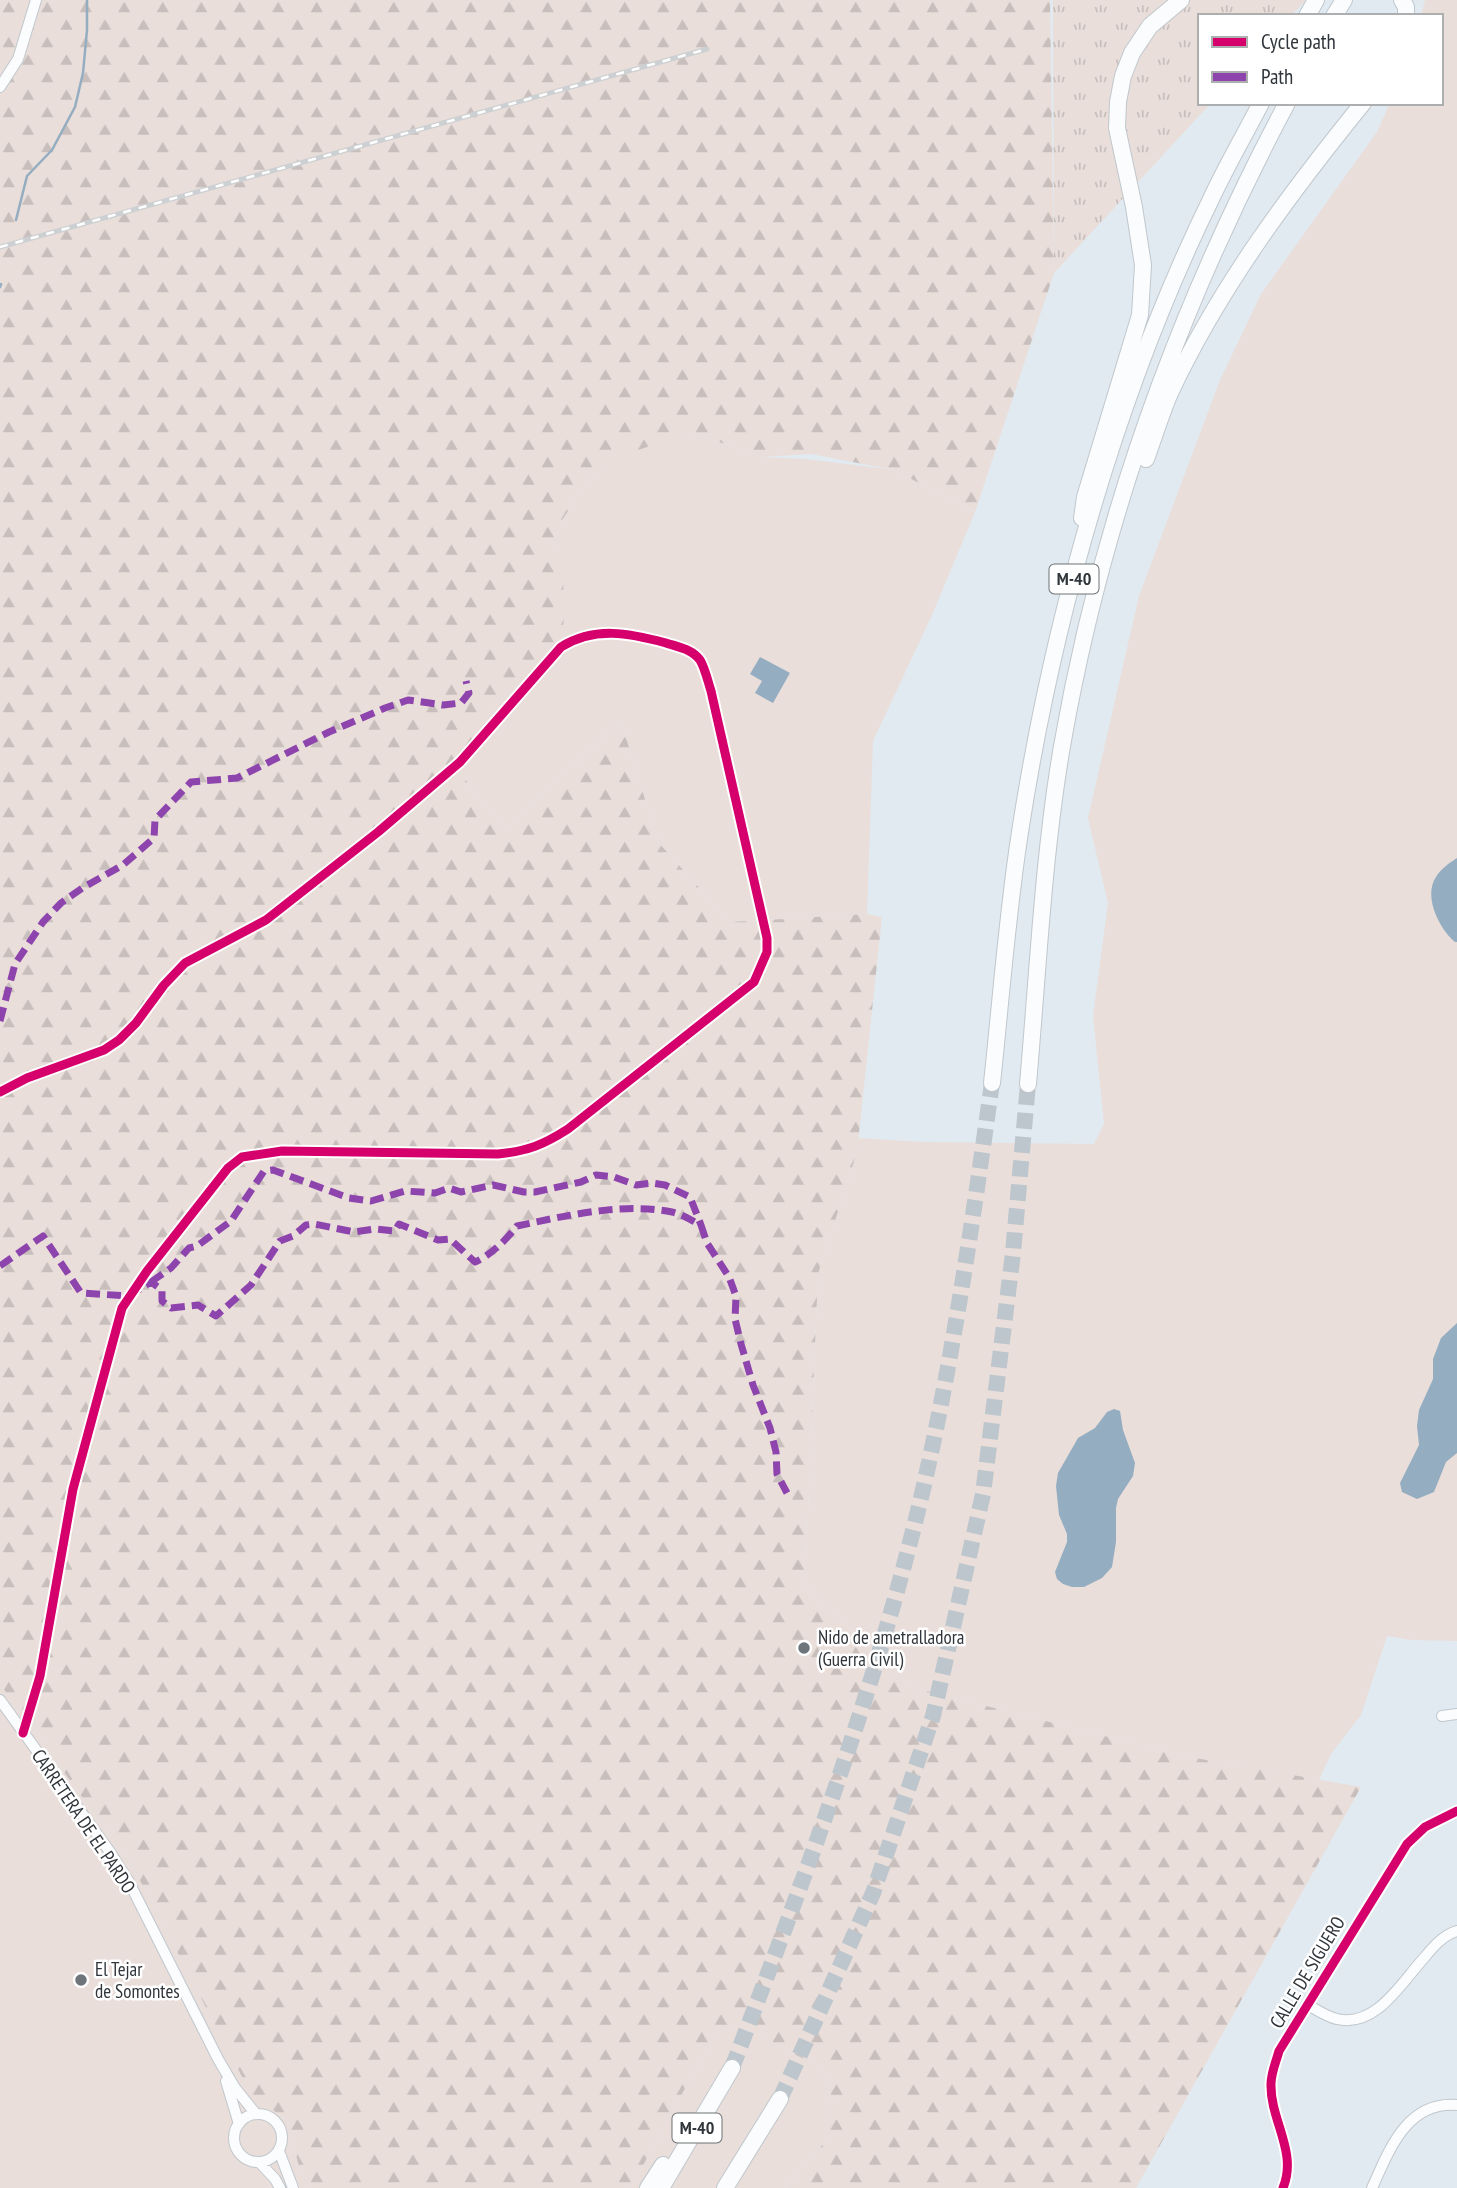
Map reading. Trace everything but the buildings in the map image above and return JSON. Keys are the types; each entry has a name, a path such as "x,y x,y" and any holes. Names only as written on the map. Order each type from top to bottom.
{"highway":[{"path":"1068,604 1085,497 1140,316 1143,265 1117,128 1118,102 1123,76 1132,53 1150,26 1181,0"},
{"name":"M-40","path":"992,1083 1020,833 1036,741 1093,506 1145,356 1207,207 1260,105"},
{"name":"M-40","path":"1028,1084 1049,838 1056,786 1079,661 1098,581 1148,417 1191,307 1259,157 1286,105"},
{"path":"1098,581 1118,543 1170,394 1213,313 1278,212 1361,105"},
{"name":"M-40","path":"661,2188 732,2068"},
{"path":"648,2188 671,2152 719,2091"},
{"name":"M-40","path":"725,2188 783,2099 735,2188"}],"street":[{"path":"0,87 18,59 36,0"},
{"path":"0,1092 27,1078 104,1050 119,1040 185,963 266,920 378,832 460,762 561,648 575,638 629,633 686,649 700,660 711,691 767,939 767,952 754,982 568,1129 545,1144 524,1151 498,1154 271,1152 243,1157 228,1168 147,1270 122,1308 73,1489 40,1675 23,1732"},
{"name":"CARRETERA DE EL PARDO","path":"0,1700 129,1882 218,2059 235,2088 256,2114"},
{"path":"1442,1716 1457,1714"},
{"name":"CALLE DE SIGUERO","path":"1283,2188 1289,2168 1272,2098 1271,2083 1279,2051 1407,1843 1425,1827 1457,1811"},
{"path":"1308,2005 1334,2019 1350,2021 1366,2018 1380,2008 1436,1944 1457,1931"},
{"name":"CARRETERA DE EL PARDO","path":"218,2059 239,2123"},
{"path":"1372,2188 1395,2138 1410,2120 1432,2108 1457,2105"},
{"path":"260,2163 279,2151 282,2143 279,2126 273,2119 256,2114 239,2123 234,2141 243,2157 260,2163 280,2188"},
{"path":"279,2151 293,2188"}],"green space":[{"path":"0,0 1050,0 1054,273 975,512 894,470 811,454 762,457 690,432 627,454 593,474 562,520 551,554 563,563 564,618 561,647 455,767 505,829 621,721 658,842 730,922 867,914 882,917 857,1152 818,1274 805,1586 892,1671 915,1688 1184,1756 1361,1787 1136,2188 784,2188 825,2142 833,2101 820,2067 734,2024 713,2037 634,2182 628,2188 308,2188 299,2167 288,2121 251,2094 134,1869 0,1684"},
{"path":"1053,0 1306,0 1293,14 1198,14 1198,105 1209,105 1054,273"},
{"path":"1425,0 1457,0 1457,1641 1411,1640 1387,1636 1361,1715 1331,1754 1319,1780 1184,1756 915,1688 892,1671 805,1586 818,1274 857,1152 858,1138 923,1142 1094,1144 1104,1124 1093,1016 1108,903 1088,818 1139,596 1220,380 1261,294 1377,132 1389,105 1443,105 1443,14 1422,14"},
{"path":"690,432 762,457 806,459 894,470 975,512 932,615 873,741 867,914 730,922 658,842 621,721 505,829 455,767 551,554 562,520 593,474 630,451"},
{"name":"El Tejar de Somontes","path":"0,1684 134,1869 251,2093 288,2121 299,2167 308,2188 0,2188"},
{"path":"734,2024 820,2067 833,2102 825,2142 784,2188 628,2188 634,2182 713,2037"}],"water":[{"path":"760,657 790,673 773,703 755,693 762,681 750,674"},
{"path":"1457,858 1455,942 1439,921 1431,893 1438,874"},
{"path":"1457,1323 1457,1453 1446,1462 1434,1492 1417,1499 1402,1492 1400,1483 1419,1445 1419,1410 1433,1379 1433,1359 1441,1338"},
{"path":"1114,1409 1120,1411 1123,1430 1135,1463 1133,1476 1118,1499 1116,1508 1116,1542 1112,1567 1102,1578 1084,1587 1072,1587 1057,1579 1055,1572 1067,1542 1067,1534 1059,1515 1056,1486 1058,1473 1078,1438 1095,1428 1107,1412"}],"waterway":[{"path":"16,220 27,176 52,150 75,107 83,73 87,0"}],"tunnel":[{"path":"732,2068 838,1780 906,1560 945,1385 992,1083"},
{"path":"780,2099 873,1893 933,1716 983,1494 1013,1253 1028,1084"}],"railway":[{"path":"0,247 707,49"}],"marked path":[{"path":"0,1021 15,964 43,922 61,903 123,865 154,838 155,820 191,782 237,778 329,732 408,700 443,705 461,703 469,693 466,681"},
{"path":"151,1282 171,1268 189,1248 197,1246 231,1221 264,1171 273,1170 349,1198 371,1201 405,1191 435,1193 449,1188 461,1192 493,1185 535,1192 581,1182 596,1175 614,1177 636,1185 665,1185 690,1197 701,1225"},
{"path":"0,1266 43,1236 81,1293 129,1296 151,1282 162,1290 162,1301 171,1308 198,1305 216,1316 251,1285 280,1241 293,1236 306,1225 314,1224 354,1232 375,1229 395,1231 399,1224 438,1240 450,1239 475,1262 498,1247 517,1226 614,1209 653,1209 676,1213 701,1225 707,1243 729,1277 736,1296 735,1319 741,1344 770,1428 776,1452 777,1474 787,1493"}],"cycle path":[{"path":"0,1092 27,1078 104,1050 119,1040 185,963 266,920 378,832 460,762 561,647 587,636 625,634 680,647 700,660 711,691 767,938 767,952 754,982 568,1129 535,1146 498,1154 282,1151 242,1157 228,1168 147,1271 122,1308 73,1489 40,1676 23,1733"},
{"path":"1283,2188 1287,2175 1286,2149 1271,2084 1279,2051 1407,1844 1425,1827 1457,1811"}],"place":[{"name":"Nido de ametralladora (Guerra Civil)","path":"804,1648"},
{"name":"El Tejar de Somontes","path":"81,1980"}]}
